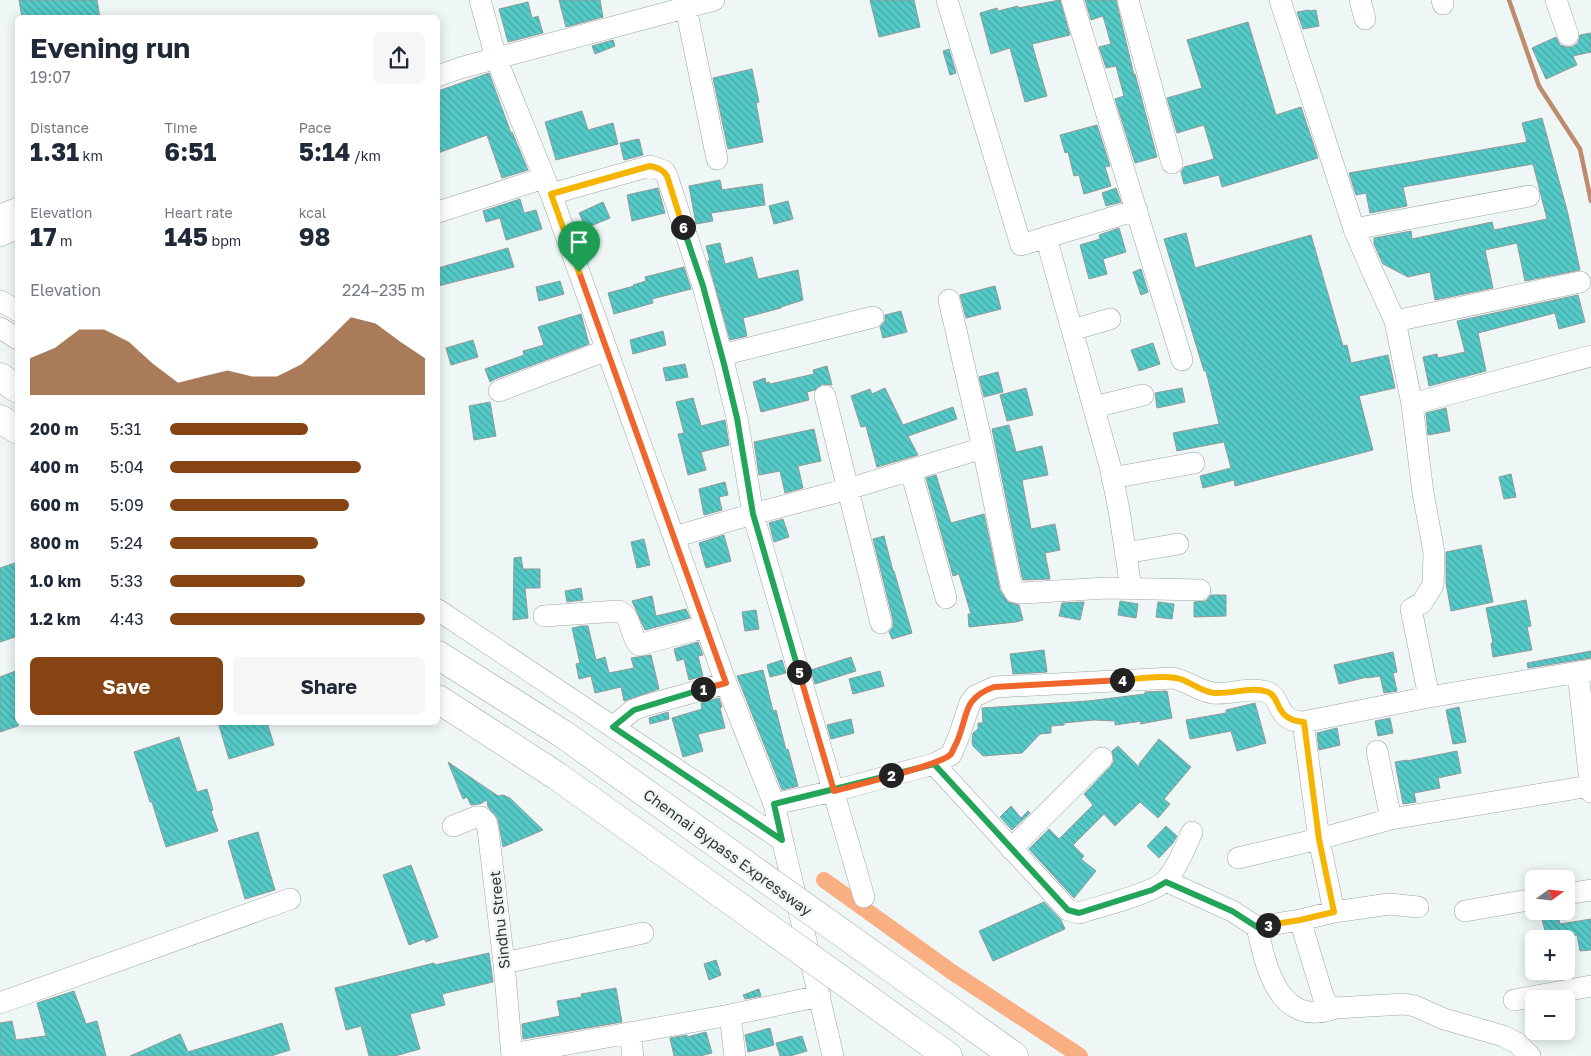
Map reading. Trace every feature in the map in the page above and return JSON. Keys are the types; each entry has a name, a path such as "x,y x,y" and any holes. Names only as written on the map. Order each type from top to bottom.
{"highway":[{"path":"0,378 15,386"},
{"path":"0,419 15,428"},
{"name":"Chennai Bypass Expressway","path":"440,656 563,734 1014,1056"},
{"path":"440,700 557,776 948,1056"}],"street":[{"path":"480,0 496,58 548,186 726,683 774,804 833,1056"},
{"path":"440,75 496,58 714,0"},
{"path":"947,0 1021,245 1137,210"},
{"path":"1072,0 1182,360"},
{"path":"1128,0 1172,164"},
{"path":"1280,0 1354,229 1395,321 1412,404 1423,493 1434,552 1433,585 1422,602 1411,609 1429,697"},
{"path":"1556,0 1568,35"},
{"path":"686,8 717,159"},
{"path":"440,212 548,186 650,166 664,171 703,286 737,418 753,514 864,897"},
{"path":"1354,229 1529,196"},
{"path":"0,215 15,209"},
{"path":"0,236 15,229"},
{"path":"1046,237 1112,478 1131,588"},
{"path":"1395,321 1580,282"},
{"path":"949,300 983,448 1010,580 1015,592 1107,588 1200,590"},
{"path":"0,301 15,309"},
{"path":"722,355 873,317"},
{"path":"1072,330 1110,319"},
{"path":"0,328 15,337"},
{"path":"499,391 607,350"},
{"path":"1412,404 1591,356"},
{"path":"1094,407 1143,395"},
{"path":"825,396 881,623"},
{"path":"674,537 753,514 848,490 983,448"},
{"path":"1112,478 1194,463"},
{"path":"911,471 946,598"},
{"path":"1125,553 1178,544"},
{"path":"440,611 782,840"},
{"path":"544,616 619,611 626,615 636,642 639,645 706,627"},
{"path":"774,804 834,791 934,764 950,755 959,736 970,703 975,696 994,687 1173,678 1183,680 1203,691 1212,693 1224,694 1257,690 1272,694 1284,715 1294,722 1304,722 1429,697 1585,671 1590,789 1391,819 1319,839 1238,858"},
{"path":"613,727 634,710 644,706 726,683"},
{"path":"1304,722 1319,839 1334,912"},
{"path":"1377,751 1391,819"},
{"path":"1011,849 1102,758"},
{"path":"934,764 1068,910 1073,912 1079,913 1152,890 1166,882 1180,859 1192,832"},
{"name":"Sindhu Street","path":"453,826 476,817 482,817 486,822 504,963 512,1055"},
{"path":"1166,882 1232,911 1257,927 1334,912 1389,904 1418,907"},
{"path":"1575,893 1591,890"},
{"path":"0,1003 290,899"},
{"path":"1465,911 1525,901"},
{"path":"1300,920 1323,996 1328,1004 1336,1008"},
{"path":"1257,927 1265,962 1273,981 1287,1001 1303,1011 1313,1013 1325,1012 1336,1008 1404,1004 1415,1006 1444,1019 1503,1036 1517,1043 1530,1056"},
{"path":"504,963 643,933"},
{"path":"1514,1000 1591,986"},
{"path":"512,1055 730,1015 820,996"},
{"path":"730,1015 735,1056"},
{"path":"630,1034 633,1056"}],"building":[{"path":"19,0 97,0 100,15 22,15"},
{"path":"559,0 600,0 603,17 566,27"},
{"path":"870,0 914,0 920,27 879,37"},
{"path":"1060,0 1070,35 1032,44 1047,96 1025,102 1010,48 991,54 980,13 997,8 998,11"},
{"path":"1085,0 1116,0 1134,75 1157,157 1135,163 1115,99 1124,96 1116,66 1106,68 1099,47 1111,44 1103,16 1091,20"},
{"path":"528,2 532,18 538,16 543,33 508,42 499,9"},
{"path":"1316,10 1319,26 1303,29 1297,12"},
{"path":"1248,22 1276,115 1301,107 1318,158 1222,187 1219,175 1184,184 1181,172 1184,167 1214,159 1204,125 1177,133 1167,98 1202,88 1187,40"},
{"path":"1591,33 1591,52 1573,56 1577,65 1546,79 1532,48 1556,37 1560,45 1572,47 1578,43 1580,35"},
{"path":"613,40 615,46 595,54 592,46"},
{"path":"949,49 956,73 950,75 943,51"},
{"path":"752,69 759,102 756,103 763,142 728,149 713,78"},
{"path":"489,73 511,133 528,170 502,178 487,135 440,152 440,90"},
{"path":"582,111 588,130 613,123 618,144 556,160 545,122"},
{"path":"1542,118 1568,214 1580,270 1525,281 1517,243 1485,250 1493,288 1435,300 1430,272 1408,277 1383,264 1374,244 1374,238 1411,231 1412,239 1492,222 1494,230 1547,219 1533,164 1403,187 1407,206 1370,213 1366,193 1356,195 1349,173 1527,142 1522,123"},
{"path":"1097,125 1110,166 1105,167 1111,186 1084,194 1079,175 1074,176 1068,152 1065,153 1060,135"},
{"path":"639,139 643,155 624,160 620,143"},
{"path":"720,180 722,190 762,184 765,205 711,213 713,221 696,224 689,186"},
{"path":"658,188 665,213 632,221 627,195"},
{"path":"1116,188 1121,202 1106,206 1102,193"},
{"path":"520,199 524,213 536,210 542,229 506,240 500,218 486,222 483,211"},
{"path":"788,201 793,219 774,224 769,206"},
{"path":"603,202 610,218 586,228 579,213"},
{"path":"1119,228 1126,252 1103,259 1107,274 1089,279 1080,245 1100,239 1099,235"},
{"path":"1186,233 1195,268 1311,235 1343,346 1347,345 1351,363 1388,355 1395,388 1359,396 1373,450 1235,486 1234,480 1203,488 1200,476 1231,468 1224,442 1177,451 1173,433 1219,424 1206,371 1204,371 1164,239"},
{"path":"720,243 725,264 752,257 758,279 798,270 803,300 743,318 747,336 730,340 708,261 710,261 706,246"},
{"path":"508,248 514,267 440,286 440,267"},
{"path":"684,267 691,289 652,299 653,303 614,314 608,293 646,281 645,277"},
{"path":"1141,269 1148,292 1141,295 1133,272"},
{"path":"560,281 564,294 539,301 536,287"},
{"path":"995,286 1001,309 966,318 960,295"},
{"path":"1578,295 1585,322 1559,329 1555,313 1478,333 1486,371 1429,386 1423,357 1437,354 1438,358 1465,352 1457,321"},
{"path":"901,311 907,332 883,338 880,327 885,321 885,315"},
{"path":"581,314 589,344 490,382 485,369 524,355 523,351 544,345 538,327"},
{"path":"663,331 666,345 633,354 630,340"},
{"path":"473,340 478,357 451,365 446,348"},
{"path":"1153,343 1160,364 1139,371 1131,350"},
{"path":"685,364 688,377 666,381 663,368"},
{"path":"827,366 832,385 822,384 815,390 807,392 809,400 761,412 753,382 765,378 766,383 769,382 770,384 814,374 813,370"},
{"path":"998,372 1003,392 984,397 979,377"},
{"path":"885,388 903,425 953,407 957,419 908,436 918,455 877,467 866,426 861,427 851,396 870,389 872,394"},
{"path":"1026,388 1033,415 1007,421 1000,395"},
{"path":"1182,388 1185,402 1157,408 1155,393"},
{"path":"693,398 701,426 725,420 729,445 701,452 706,470 688,475 678,434 684,433 676,402"},
{"path":"490,402 496,436 474,440 469,406"},
{"path":"1446,408 1450,431 1428,435 1426,413"},
{"path":"1009,425 1016,452 1042,446 1048,475 1022,480 1031,529 1055,524 1060,550 1045,553 1050,579 1023,580 1022,577 992,429"},
{"path":"814,429 821,461 798,466 803,488 785,493 780,471 759,475 754,442"},
{"path":"1511,474 1516,497 1504,499 1499,477"},
{"path":"936,475 951,523 984,514 1000,590 1008,602 1019,605 1023,620 969,627 968,614 971,614 959,574 953,576 926,478"},
{"path":"725,482 728,495 719,497 722,510 704,515 699,489"},
{"path":"783,519 789,537 774,542 769,523"},
{"path":"724,535 731,561 706,568 699,543"},
{"path":"884,536 912,633 892,639 889,632 893,627 893,620 873,539"},
{"path":"644,539 650,565 637,568 631,542"},
{"path":"1481,545 1493,602 1451,611 1446,583 1446,552"},
{"path":"521,557 523,569 540,569 540,588 525,588 528,618 513,620 514,558"},
{"path":"15,563 15,637 0,642 0,568"},
{"path":"581,588 583,600 567,602 565,591"},
{"path":"1211,595 1226,595 1226,616 1194,617 1194,602 1206,601"},
{"path":"652,596 656,616 686,609 690,618 645,630 632,601"},
{"path":"1526,600 1531,626 1527,627 1532,650 1493,657 1491,643 1493,643 1486,608"},
{"path":"1120,601 1138,604 1136,618 1118,615"},
{"path":"1084,602 1080,620 1059,616 1062,603"},
{"path":"1158,602 1174,604 1172,619 1156,617"},
{"path":"756,610 759,629 745,631 742,612"},
{"path":"588,626 596,660 605,657 609,673 634,668 631,658 651,655 659,689 624,701 621,687 595,693 591,676 579,679 576,664 580,663 572,628"},
{"path":"698,642 703,655 698,656 703,676 689,680 684,659 677,661 674,649"},
{"path":"1044,650 1047,672 1013,674 1010,654"},
{"path":"1591,651 1591,658 1528,668 1527,663"},
{"path":"1393,652 1397,672 1393,673 1397,691 1384,693 1380,676 1367,677 1339,684 1334,665"},
{"path":"851,657 856,671 815,684 811,670"},
{"path":"782,660 786,673 770,677 767,665"},
{"path":"763,670 773,711 776,710 786,750 788,749 798,786 782,790 737,676"},
{"path":"15,671 15,725 18,726 0,732 0,677"},
{"path":"880,671 884,686 853,694 849,679"},
{"path":"1167,691 1172,718 1140,724 1142,721 1115,725 1115,721 1094,720 1051,726 1051,733 1040,734 1022,753 983,756 973,746 973,733 978,729 978,723 983,723 982,708 1088,701 1145,694 1145,692"},
{"path":"719,698 725,728 698,734 703,751 683,757 672,718 702,709 701,703"},
{"path":"1255,703 1266,743 1237,751 1231,731 1190,739 1186,720 1226,713 1226,710"},
{"path":"1459,707 1466,742 1453,744 1446,710"},
{"path":"668,712 669,719 650,724 649,718"},
{"path":"1390,718 1393,733 1378,736 1375,721"},
{"path":"851,719 854,733 831,739 827,725"},
{"path":"219,725 268,725 274,745 229,759"},
{"path":"1337,728 1340,745 1319,750 1317,733"},
{"path":"179,737 197,792 207,789 213,810 211,811 218,831 166,847 134,752"},
{"path":"1159,739 1191,767 1164,799 1170,804 1158,818 1140,802 1115,826 1104,814 1073,845 1084,856 1081,859 1096,871 1074,898 1029,849 1049,829 1059,839 1093,805 1084,794 1111,766 1114,761 1112,751 1118,746 1140,768 1139,764"},
{"path":"1457,751 1461,773 1438,778 1440,788 1414,793 1416,802 1403,804 1395,762"},
{"path":"448,762 498,796 503,795 510,798 543,830 503,847 498,819 488,807 487,800 480,804 471,805 467,797 463,799"},
{"path":"1011,806 1021,818 1028,811 1030,813 1012,830 1000,817"},
{"path":"1166,826 1177,836 1159,858 1147,846"},
{"path":"258,832 275,890 245,899 228,841"},
{"path":"411,865 438,937 426,942 424,939 409,945 383,875"},
{"path":"1044,902 1061,920 1065,929 993,961 979,931"},
{"path":"1591,919 1591,950 1580,951 1575,930 1545,930 1542,920 1559,920 1560,924"},
{"path":"489,953 493,982 442,994 445,1005 410,1014 420,1049 395,1056 369,1056 361,1026 346,1030 335,988 434,963 435,965"},
{"path":"716,960 721,975 709,980 704,964"},
{"path":"616,988 622,1022 523,1039 522,1024 560,1016 557,1001 582,997 581,994"},
{"path":"759,989 761,996 745,999 743,995"},
{"path":"74,991 86,1024 97,1021 106,1056 0,1056 0,1023 12,1021 16,1040 46,1036 37,1003"},
{"path":"282,1023 290,1050 271,1056 130,1056 180,1034 188,1052"},
{"path":"770,1028 774,1045 748,1052 745,1035"},
{"path":"706,1032 712,1053 700,1056 674,1056 670,1038 687,1035 687,1037"},
{"path":"802,1036 807,1051 790,1056 780,1056 776,1043"}],"waterway":[{"path":"1509,0 1539,86 1580,149 1591,201"},
{"path":"824,880 952,972 1080,1056"}],"route":[{"path":"579,272 551,194 650,166 664,171 703,286 722,355 737,418 753,514 834,791 884,777 934,764 950,755 959,736 970,703 975,696 994,687 1173,678 1183,680 1194,687 1212,693 1224,694 1257,690 1266,692 1272,694 1284,715 1294,722 1304,722 1319,839 1334,912 1257,927 1232,911 1166,882 1152,890 1079,913 1073,912 1068,910 934,764 834,791 774,804 782,840 613,727 634,710 644,706 726,683 579,272"}]}
